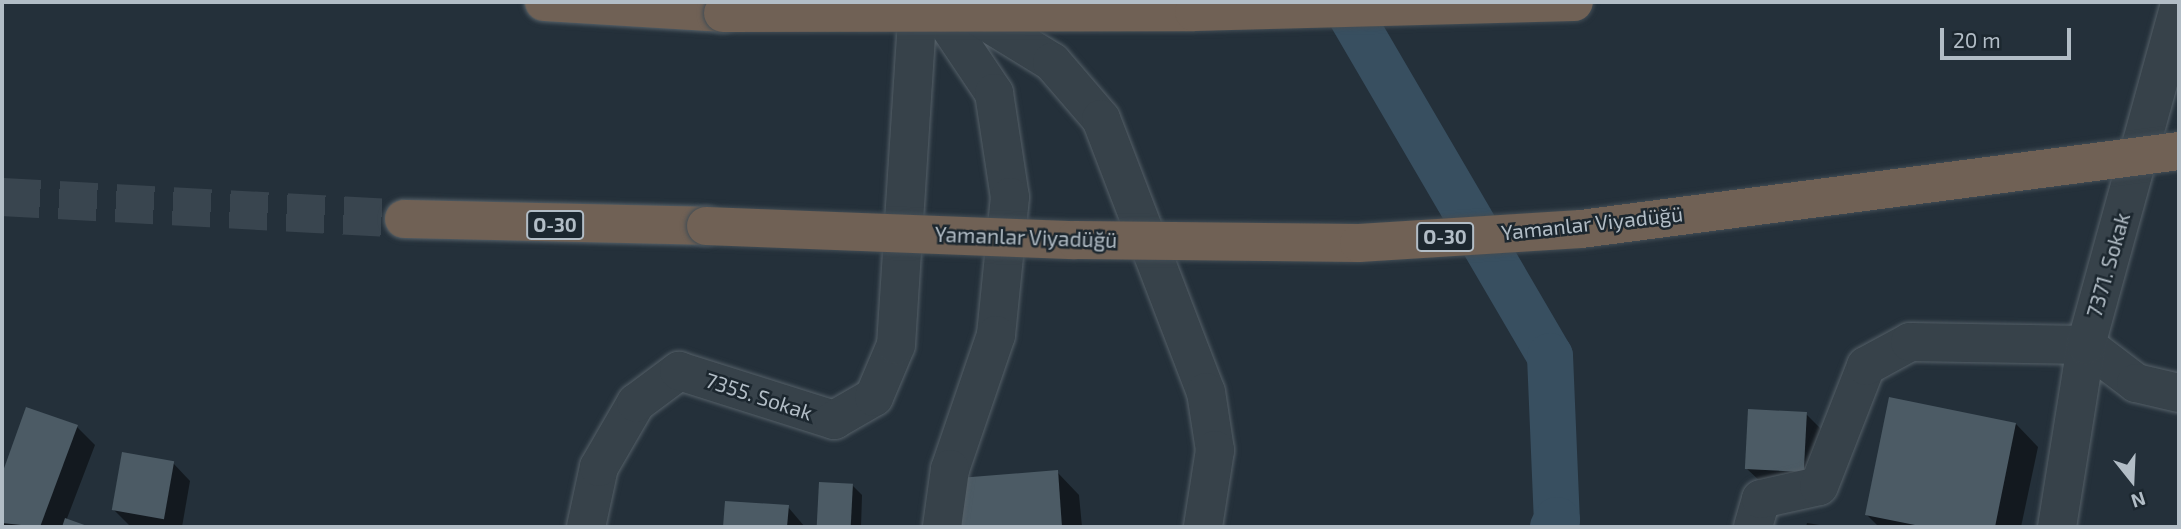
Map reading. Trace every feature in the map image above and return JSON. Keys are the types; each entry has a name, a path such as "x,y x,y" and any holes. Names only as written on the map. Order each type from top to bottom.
{"highway":[{"path":"544,2 723,13 1194,12 1574,2"},
{"name":"Yamanlar Viyadüğü","path":"404,219 706,226 1075,240 1359,243 1581,229 2179,151"}],"street":[{"name":"7355. Sokak","path":"586,527 599,467 636,403 679,370 834,420 874,397 896,345 918,2"},
{"path":"933,2 994,93 1010,197 996,335 950,469 942,527"},
{"path":"953,2 1052,62 1101,119 1206,392 1215,450 1203,527"},
{"name":"7371. Sokak","path":"2057,527 2086,345 2179,8"},
{"path":"1753,527 1761,499 1819,485 1866,366 1910,342 2086,345 2136,383 2179,393"}],"building":[{"path":"1889,397 2016,423 1995,527 1925,527 1865,515"},
{"path":"26,407 78,425 40,527 2,523 2,474"},
{"path":"1748,409 1807,412 1804,472 1745,469"},
{"path":"122,452 174,461 164,519 112,510"},
{"path":"1058,470 1062,527 962,527 959,478"},
{"path":"819,482 853,484 851,527 817,527"},
{"path":"725,501 789,505 787,527 723,527"},
{"path":"65,518 90,527 62,527"}],"waterway":[{"path":"1343,2 1550,356 1557,520 1553,527"}],"tunnel":[{"path":"2,197 404,219"}]}
